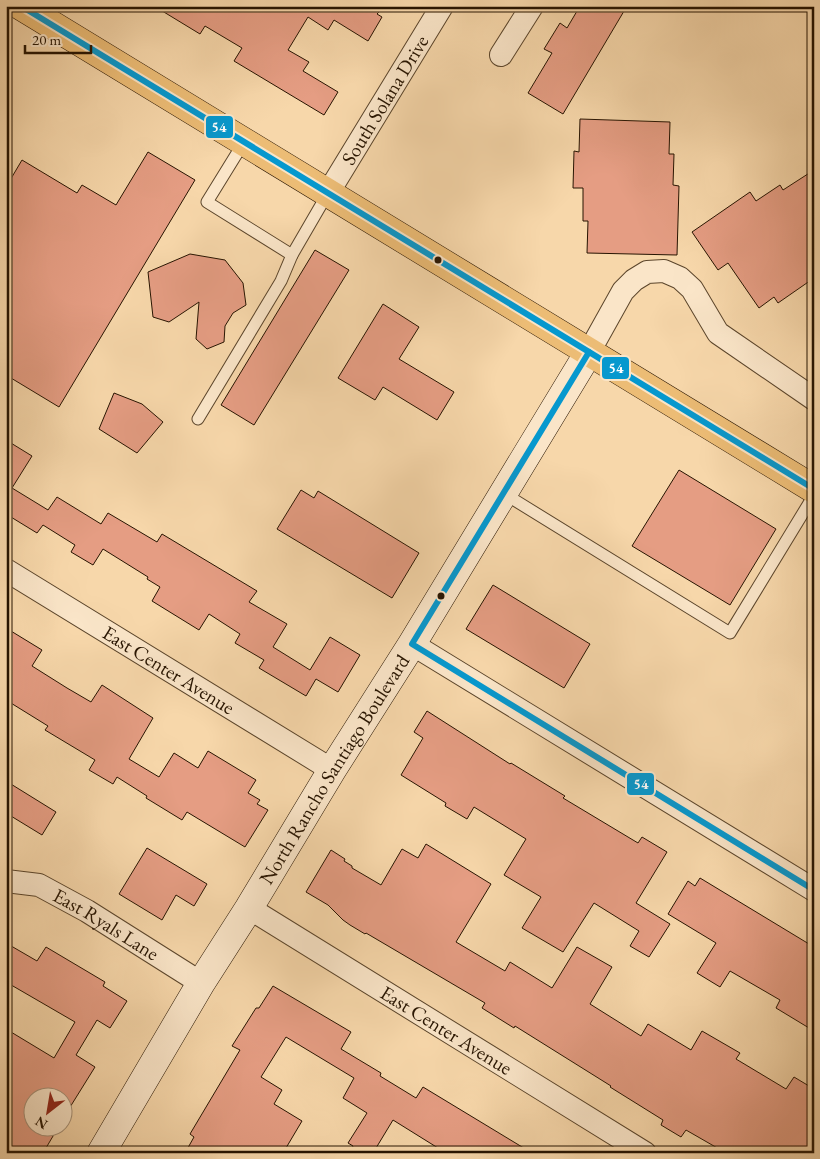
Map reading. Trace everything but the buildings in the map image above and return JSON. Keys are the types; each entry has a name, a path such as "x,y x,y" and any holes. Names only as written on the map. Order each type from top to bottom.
{"main road":[{"path":"20,6 814,489"}],"street":[{"name":"South Solana Drive","path":"328,193 442,6"},
{"path":"501,55 532,6"},
{"name":"North Rancho Santiago Boulevard","path":"101,1153 201,983 412,644 623,291 634,280 647,272 664,271 680,278 692,289 718,333 814,399"},
{"name":"East Center Avenue","path":"6,570 332,770"},
{"path":"412,644 814,890"},
{"name":"East Ryals Lane","path":"6,881 39,885 87,911 201,983"},
{"name":"East Center Avenue","path":"249,908 646,1153"}],"lane":[{"path":"244,142 207,202 292,255"},
{"path":"198,419 281,281 292,255 328,193"},
{"path":"503,493 730,633 814,495"}],"transit line":[{"name":"54","path":"21,6 814,489"},
{"name":"54","path":"589,352 412,644 814,890"}]}
